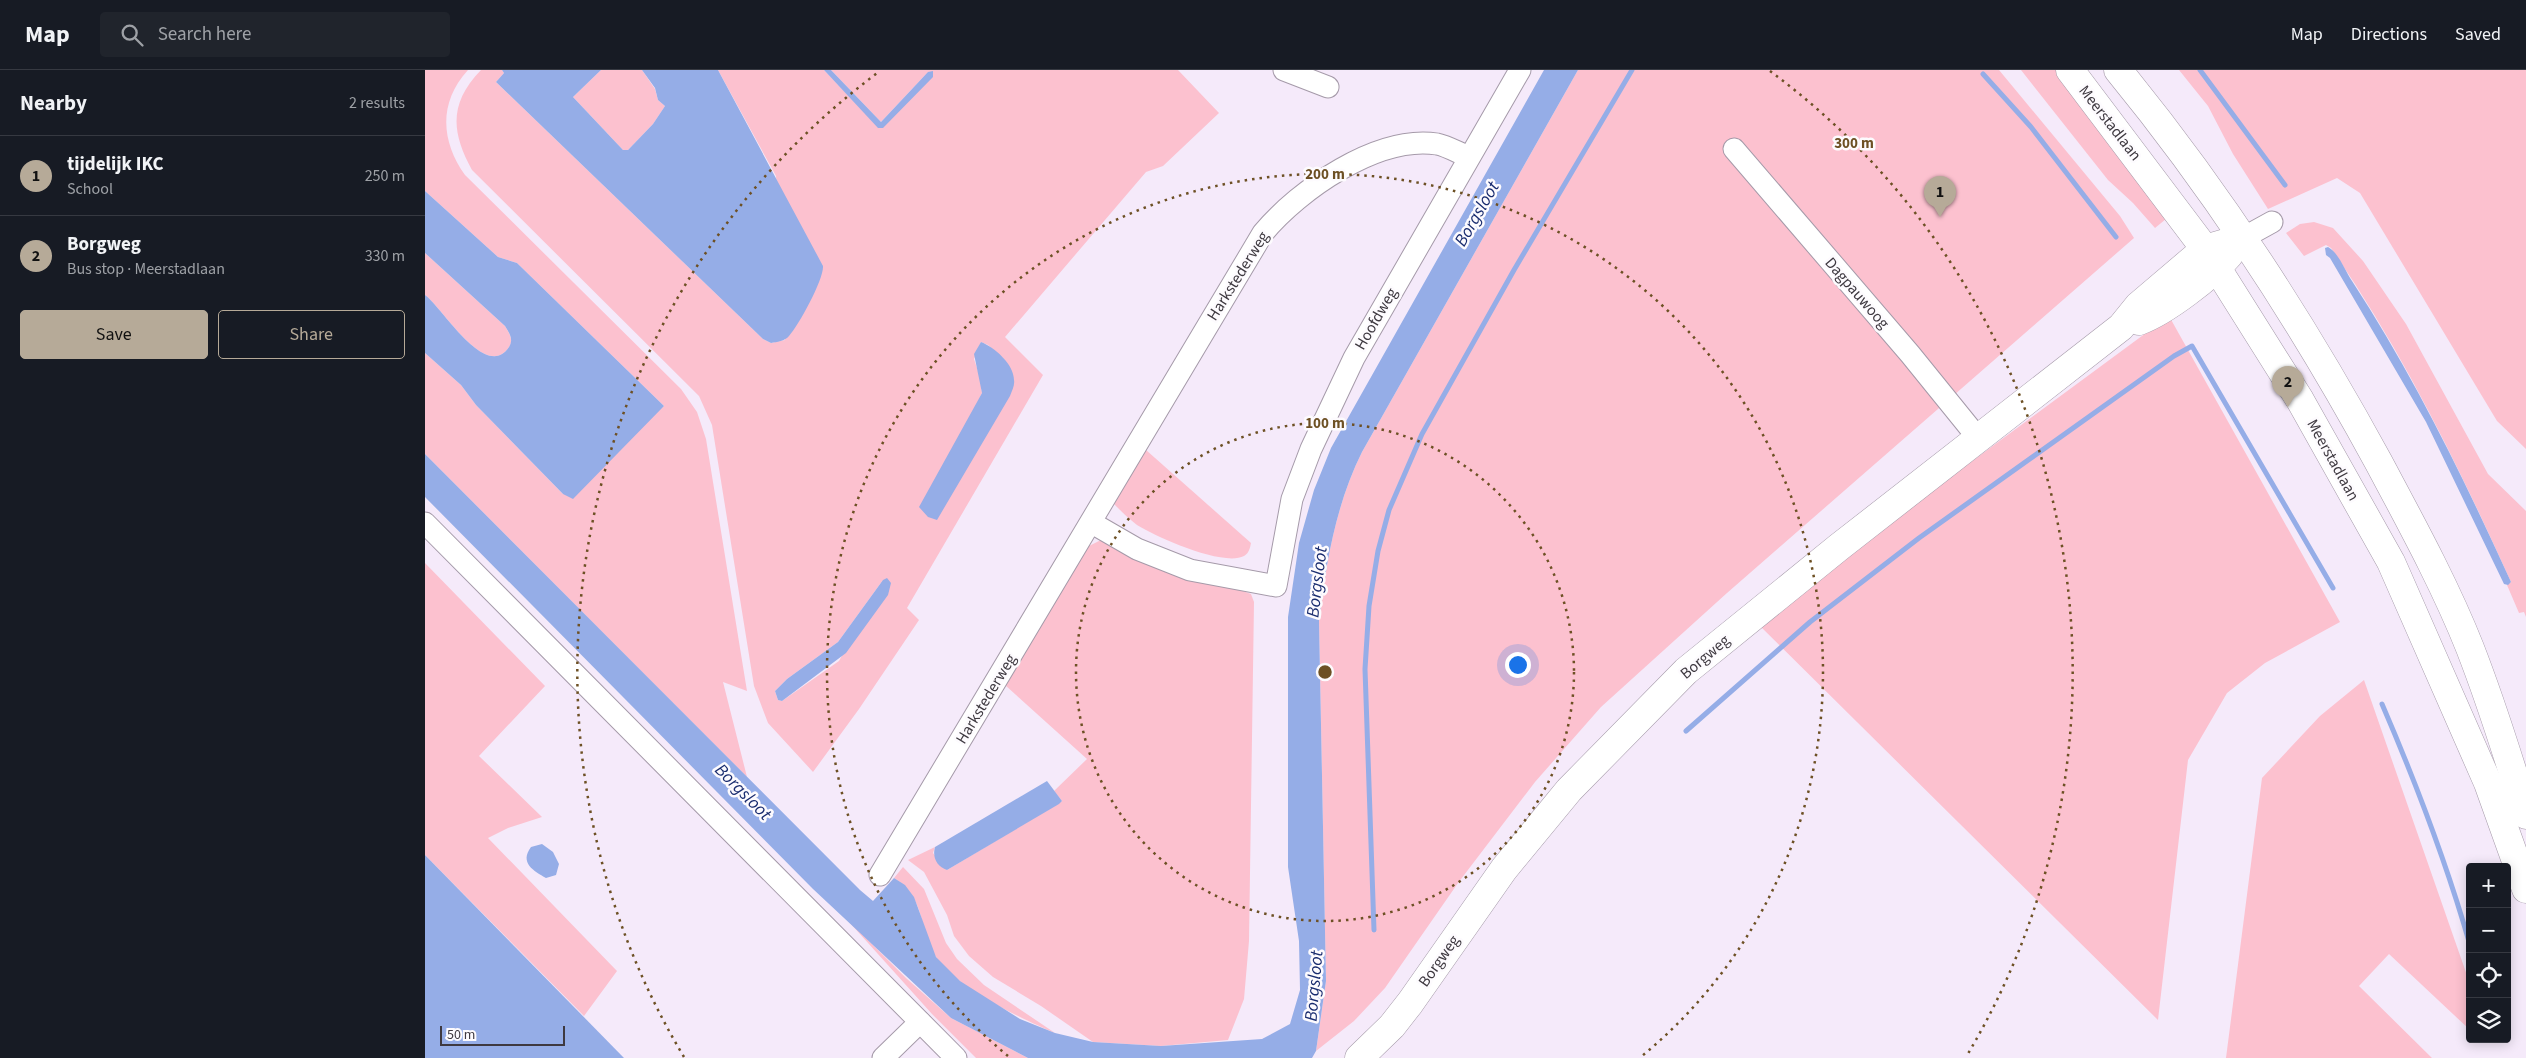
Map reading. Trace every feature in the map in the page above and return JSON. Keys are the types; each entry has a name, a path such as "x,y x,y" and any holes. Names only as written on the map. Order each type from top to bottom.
{"main road":[{"name":"Meerstadlaan","path":"2070,70 2211,259 2300,400 2391,562 2488,783 2526,889"},
{"path":"2118,70 2181,149 2243,238 2329,371 2423,548 2469,647 2526,815"},
{"name":"Borgweg","path":"1359,1058 1392,1026 1505,869 1569,790 1686,671 1978,438 2121,327 2146,318 2211,259 2243,238"}],"street":[{"path":"1284,70 1327,87"},
{"name":"Hoofdweg","path":"1092,523 1137,549 1190,570 1276,586 1292,499 1311,449 1354,358 1519,70"},
{"name":"Harkstederweg","path":"880,876 1092,523 1250,251 1286,208 1316,185 1358,161 1399,146 1439,144 1469,157"},
{"name":"Dagpauwoog","path":"1734,149 1910,354 1978,438"},
{"path":"2243,238 2272,222"},
{"path":"425,524 956,1058"},
{"path":"883,1058 921,1022"}],"shaded area":[{"path":"425,70 468,70 451,96 446,122 447,136 451,149 465,175 681,389 697,412 706,439 747,691 723,682 747,777 425,454 425,353 461,385 476,405 563,494 664,406 517,263 498,257 425,191"},
{"path":"481,70 502,70 504,73 496,82 763,339 771,343 785,340 776,176 718,70 824,70 879,128 928,72 881,122 831,70 1178,70 1219,113 1163,166 1146,172 1005,337 1043,375 907,608 919,620 859,709 813,772 768,723 754,686 712,425 699,396 472,170 460,143 457,130 459,106 463,94","holes":["981,342 988,345 1005,360 973,412 982,393 980,377 974,359","883,580 839,661 782,701 778,700 775,691 787,679 838,642"]},
{"path":"601,70 642,70 655,89 658,100 665,106 653,124 628,150 623,150 573,97"},
{"path":"1578,70 1999,70 2120,216 2134,238 1727,593 1601,707 1535,782 1458,883 1385,988 1354,1021 1316,1051 1326,981 1319,621 1333,534 1345,492 1362,452"},
{"path":"2021,70 2061,70 2172,214 2155,228 2133,203 2108,180"},
{"path":"2179,70 2526,70 2526,449 2497,421 2360,193 2337,178 2268,209 2233,154 2208,106"},
{"path":"2314,222 2333,228 2363,261 2406,324 2488,474 2526,511 2526,617 2524,612 2519,613 2507,585 2511,582 2429,411 2357,287 2331,248 2326,245 2304,256 2286,233 2300,224"},
{"path":"425,253 505,326 510,336 511,342 509,347 499,355 489,355 477,349 465,339 425,295"},
{"path":"2169,316 2340,622 2265,663 2227,693 2188,760 2158,1020 1760,626 1921,499"},
{"path":"1146,450 1251,543 1246,555 1234,558 1221,557 1174,543 1137,525 1114,504 1120,490"},
{"path":"1103,539 1251,594 1254,602 1249,941 1244,999 1228,1040 1161,1046 1093,1042 1041,1006 993,977 969,956 954,936 947,915 924,872 908,860 935,847 933,853 947,870 1062,801 1054,791 1087,759 1005,685 1087,547"},
{"path":"425,563 545,686 479,756 542,817 508,828 488,838 617,971 584,1016 425,855"},
{"path":"2364,680 2466,973 2466,1026 2389,954 2359,986 2432,1058 2226,1058 2262,778 2320,716"},
{"path":"903,867 924,889 946,943 957,959 984,985 1055,1033 991,1001 974,991 946,969 936,957 931,947 917,904 912,895 894,878"},
{"path":"841,913 906,978 951,1018 1028,1058 976,1058 932,1014"}],"water":[{"path":"502,70 601,70 573,97 623,150 628,150 653,124 665,106 658,100 655,88 642,70 718,70 823,266 820,281 810,302 789,336 783,340 771,343 763,339 496,82 504,73"},
{"path":"824,70 831,70 881,122 928,72 933,71 933,77 883,128 878,128"},
{"name":"Borgsloot","path":"1544,70 1578,70 1362,452 1345,492 1333,534 1319,621 1326,981 1316,1051 1312,1058 1028,1058 951,1018 813,889 425,497 425,454 860,890 873,901 894,878 905,885 914,897 936,957 960,981 1020,1019 1055,1033 1093,1042 1161,1046 1262,1039 1290,1024 1300,990 1299,941 1288,867 1288,617 1299,543 1314,490 1331,448"},
{"path":"425,191 498,257 517,263 664,406 573,499 563,494 476,405 461,385 425,353 425,295 465,339 477,349 489,355 499,355 509,347 511,341 505,326 425,253"},
{"path":"2328,247 2339,258 2375,317 2437,428 2511,582 2508,585 2504,584 2426,422 2330,258 2326,255 2325,248"},
{"path":"981,342 992,348 1007,362 1013,374 1014,386 1010,396 937,520 928,517 919,507 982,393 974,354"},
{"path":"887,578 891,583 888,595 846,653 782,701 778,700 775,691 787,679 838,642 883,580"},
{"path":"1047,781 1062,801 1059,804 947,870 938,864 934,854 935,847"},
{"path":"542,844 553,852 559,864 556,875 546,878 529,866 527,862 531,847"},
{"path":"425,855 624,1058 425,1058"}],"waterway":[{"path":"1374,930 1365,669 1369,606 1378,551 1389,510 1422,434 1514,270 1632,70"},
{"path":"2200,70 2285,185"},
{"path":"1983,74 2031,127 2116,237"},
{"path":"1686,731 1810,622 1919,538 2174,356 2192,346 2333,588"},
{"path":"2382,704 2430,823 2466,932"}],"place":[{"name":"tijdelijk IKC","path":"1940,217"},
{"name":"Borgweg","path":"2288,407"}]}
